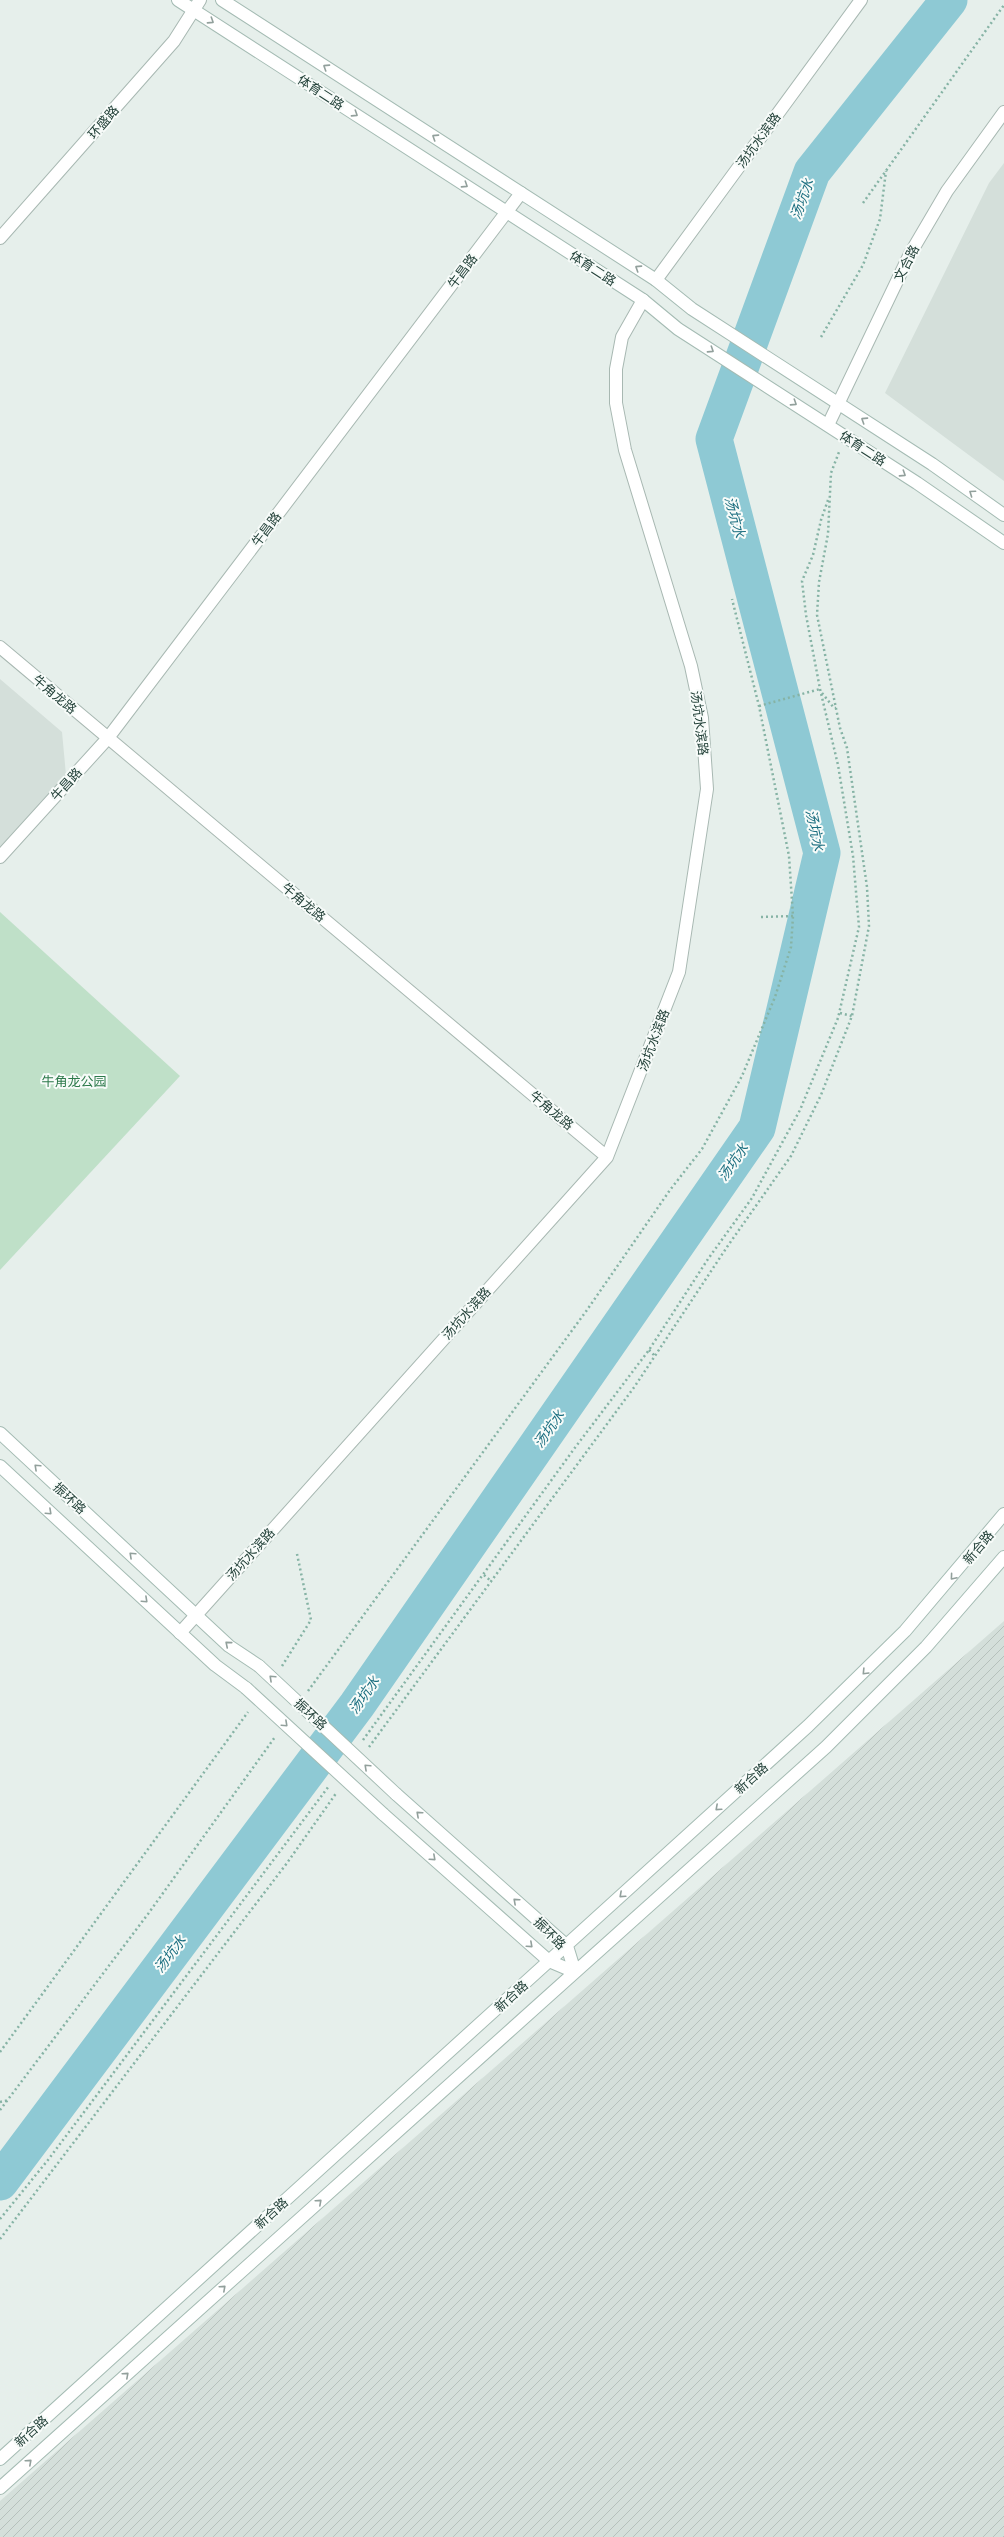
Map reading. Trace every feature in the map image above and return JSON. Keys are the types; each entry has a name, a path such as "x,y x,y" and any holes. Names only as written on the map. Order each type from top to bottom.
{"street":[{"name":"体育二路","path":"178,0 197,5 507,212 643,300 678,329 828,425 1004,543"},
{"name":"体育二路","path":"222,0 656,280 692,309 932,464 1004,515"},
{"name":"汤坑水滨路","path":"656,280 861,0"},
{"name":"环盛路","path":"0,238 174,41 197,5"},
{"name":"文合路","path":"828,425 910,254 947,191 1004,112"},
{"name":"牛昌路","path":"0,857 108,738 521,193"},
{"name":"汤坑水滨路","path":"180,1633 607,1157 679,972 707,789 702,718 691,666 625,450 616,403 616,369 622,337 643,300"},
{"name":"牛角龙路","path":"0,647 607,1157"},
{"name":"振环路","path":"0,1433 229,1646 260,1666 396,1794 567,1946 575,1972"},
{"name":"振环路","path":"0,1466 215,1665 246,1688 383,1814 549,1961 575,1972"},
{"name":"新合路","path":"1,2458 567,1946 856,1682 949,1582 1004,1514"},
{"name":"新合路","path":"0,2488 826,1747 926,1647 1004,1557"},
{"path":"0,2497 12,2478"}],"path":[{"path":"862,203 1004,5"},
{"path":"821,337 863,264 880,219 886,170"},
{"path":"366,1751 492,1582 655,1356 727,1247 791,1156 833,1067 852,1016 869,926 867,887 847,748 836,708 817,615 819,582 828,534 831,472 840,448"},
{"path":"361,1742 649,1350 708,1259 755,1191 800,1110 840,1013 859,927 853,856 838,765 820,690 806,615 802,581 813,555 821,520 829,498"},
{"path":"307,1693 587,1310 670,1190 702,1149 742,1076 775,997 791,947 793,916 789,856 759,706 732,600"},
{"path":"759,706 820,690"},
{"path":"820,690 834,708 836,708"},
{"path":"760,917 793,916"},
{"path":"840,1013 852,1016"},
{"path":"649,1350 655,1356"},
{"path":"277,1673 296,1647 311,1620 297,1554"},
{"path":"484,1575 492,1582"},
{"path":"0,2052 249,1711"},
{"path":"0,2110 148,1914 276,1736"},
{"path":"0,2219 48,2160 334,1779"},
{"path":"0,2239 262,1893 288,1863 339,1789"},
{"path":"0,2102 9,2100"}],"shaded area":[{"path":"1004,163 1004,481 885,393 989,183"},
{"path":"0,679 62,732 66,775 0,847"},
{"path":"1004,1621 1004,2537 0,2537 0,2501"}],"green space":[{"name":"牛角龙公园","path":"0,912 180,1076 0,1270"}],"waterway":[{"name":"汤坑水","path":"0,2182 357,1705 757,1128 822,853 714,439 812,172 949,0"}]}
